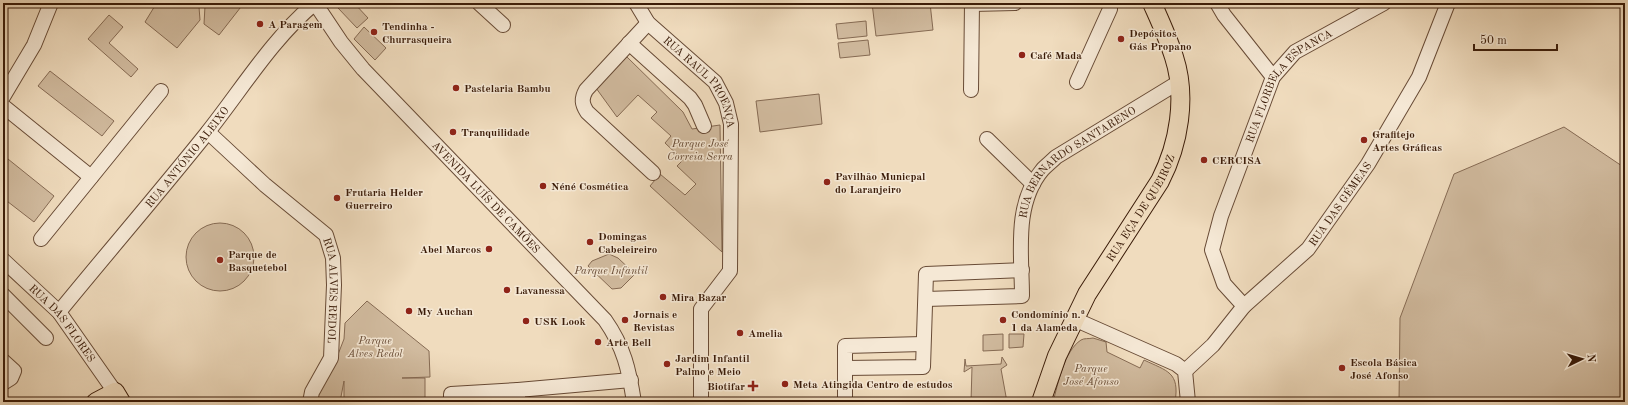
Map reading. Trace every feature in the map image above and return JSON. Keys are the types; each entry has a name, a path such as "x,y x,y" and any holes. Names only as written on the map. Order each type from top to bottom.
{"main road":[{"name":"RUA EÇA DE QUEIROZ","path":"1041,402 1057,356 1074,319 1100,271 1149,199 1167,167 1178,128 1180,102 1179,82 1172,52 1152,3"},
{"path":"96,402 118,397"}],"street":[{"path":"3,97 34,45 51,3"},
{"name":"RUA ANTÓNIO ALEIXO","path":"59,312 208,132 281,36 296,19 315,3"},
{"name":"AVENIDA LUÍS DE CAMÕES","path":"315,3 341,42 363,69 605,320 620,344 631,380 634,402"},
{"path":"479,3 503,25"},
{"name":"RUA RAUL PROENÇA","path":"636,3 648,23 715,82 726,103 731,124 730,271 701,309 701,402"},
{"path":"971,90 972,3 1015,3"},
{"path":"1217,3 1224,15 1273,77"},
{"name":"RUA FLORBELA ESPANCA","path":"1244,306 1224,284 1212,250 1221,216 1273,77 1295,52 1384,3"},
{"name":"RUA DAS GÉMEAS","path":"1185,371 1213,344 1244,306 1308,249 1368,164 1419,77 1448,3"},
{"path":"1077,82 1110,8"},
{"path":"648,23 586,90 583,96 582,104 587,112 653,173"},
{"path":"629,43 690,98 697,109 704,126"},
{"name":"RUA BERNARDO SANTARENO","path":"926,299 1022,296 1021,238 1023,212 1034,184 1043,169 1056,157 1179,82"},
{"path":"41,239 161,91"},
{"path":"3,106 91,177"},
{"name":"RUA ALVES REDOL","path":"208,132 265,185 326,235 333,258 334,284 331,358 312,392 310,402"},
{"path":"987,139 1034,184"},
{"name":"RUA DAS FLORES","path":"3,260 59,312 118,397"},
{"path":"846,368 924,367 923,344 926,274 1022,270"},
{"path":"3,295 46,338"},
{"path":"1074,319 1176,364 1185,371 1188,402"},
{"path":"845,402 845,346 923,344"},
{"path":"3,361 14,371 11,378 3,383"},
{"path":"451,398 518,396 631,380"}],"green space":[{"path":"210,3 244,3 219,35 204,24 205,6"},
{"path":"343,3 354,3 368,18 357,28 338,8"},
{"path":"872,3 930,3 933,30 876,36"},
{"path":"156,4 199,7 200,20 177,48 145,22"},
{"path":"109,15 123,27 109,43 138,69 131,77 88,39"},
{"path":"866,21 867,36 838,39 836,24"},
{"path":"364,27 386,48 375,60 354,39"},
{"path":"868,40 870,55 840,58 838,43"},
{"name":"Parque José Correia Serra","path":"627,57 683,112 692,129 720,125 722,252 650,186 660,174 685,195 696,184 677,166 683,160 665,143 671,136 651,118 657,112 638,95 617,117 596,88 606,76"},
{"path":"50,71 114,121 102,136 38,86"},
{"path":"819,94 822,124 760,132 756,101"},
{"path":"1564,127 1625,168 1625,402 1399,402 1400,318 1454,174"},
{"path":"3,155 54,196 34,222 3,198"},
{"name":"Parque de Basquetebol","path":"220,223 233,226 244,233 251,244 254,257 251,270 244,281 233,288 220,291 207,288 196,281 189,270 186,257 189,244 196,233 207,226"},
{"name":"Parque Infantil","path":"609,254 618,258 635,274 621,288 612,289 588,266 592,261"},
{"name":"Parque Alves Redol","path":"367,301 429,351 430,377 402,378 425,378 425,402 344,402 344,381 340,402 317,402 320,388 337,357 344,339 345,323"},
{"path":"1003,334 1003,350 983,351 983,335"},
{"path":"1009,334 1024,334 1023,347 1009,348"},
{"name":"Parque José Afonso","path":"1093,338 1106,342 1107,352 1140,368 1144,360 1165,370 1170,374 1176,384 1175,402 1053,402 1062,368 1070,352 1081,340"},
{"path":"1002,357 1007,365 1001,369 1007,402 971,402 972,367 964,372 965,359 966,366 1001,364"}],"place":[{"name":"A Paragem","path":"260,24"},
{"name":"Tendinha - Churrasqueira","path":"374,32"},
{"name":"Depósitos Gás Propano","path":"1121,39"},
{"name":"Café Mada","path":"1022,55"},
{"name":"Pastelaria Bambu","path":"456,88"},
{"name":"Tranquilidade","path":"453,132"},
{"name":"Grafitejo Artes Gráficas","path":"1364,140"},
{"name":"CERCISA","path":"1204,160"},
{"name":"Pavilhão Municpal do Laranjeiro","path":"827,182"},
{"name":"Néné Cosmética","path":"543,186"},
{"name":"Frutaria Helder Guerreiro","path":"337,198"},
{"name":"Domingas Cabeleireiro","path":"590,242"},
{"name":"Abel Marcos","path":"489,249"},
{"name":"Parque de Basquetebol","path":"220,260"},
{"name":"Lavanessa","path":"507,290"},
{"name":"Mira Bazar","path":"663,297"},
{"name":"My Auchan","path":"409,311"},
{"name":"Jornais e Revistas","path":"625,320"},
{"name":"Condomínio n.º 1 da Alameda","path":"1003,320"},
{"name":"USK Look","path":"526,321"},
{"name":"Amelia","path":"740,333"},
{"name":"Arte Bell","path":"598,342"},
{"name":"Jardim Infantil Palmo e Meio","path":"667,364"},
{"name":"Escola Básica José Afonso","path":"1342,368"},
{"name":"Meta Atingida Centro de estudos","path":"785,384"},
{"name":"Biotifar","path":"753,386"}]}
